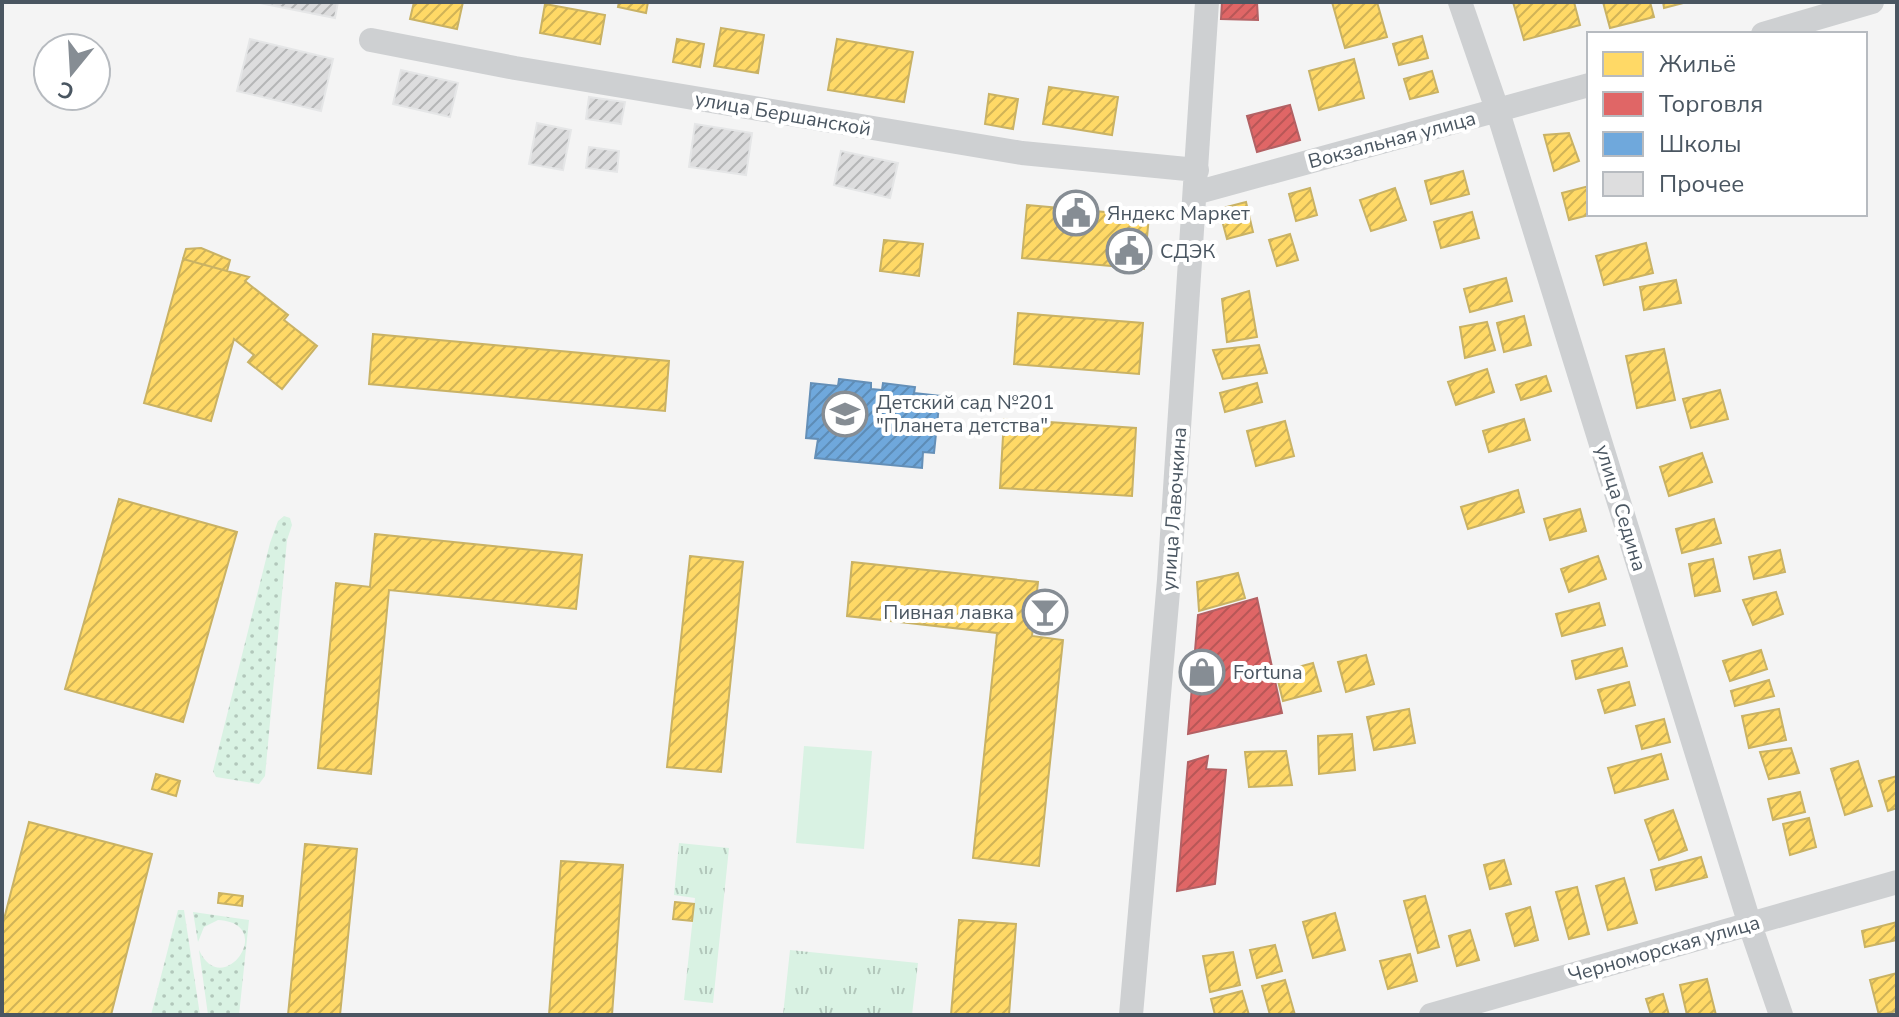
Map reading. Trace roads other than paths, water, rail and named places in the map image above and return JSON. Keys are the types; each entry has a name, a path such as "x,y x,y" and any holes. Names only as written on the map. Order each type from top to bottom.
{"street":[{"name":"улица Лавочкина","path":"1131,1015 1168,596 1207,2"},
{"name":"улица Седина","path":"1460,2 1498,112 1750,925 1781,1015"},
{"path":"1770,32 1872,2"},
{"name":"улица Бершанской","path":"371,40 531,71 1196,182"},
{"name":"Вокзальная улица","path":"1196,182 1498,112 1587,86"},
{"name":"Черноморская улица","path":"1431,1015 1897,882"}],"place":[{"name":"Яндекс Маркет","path":"1076,213"},
{"name":"СДЭК","path":"1129,251"},
{"name":"Детский сад №201 \"Планета детства\"","path":"845,414"},
{"name":"Пивная лавка","path":"1045,612"},
{"name":"Fortuna","path":"1202,672"}]}
